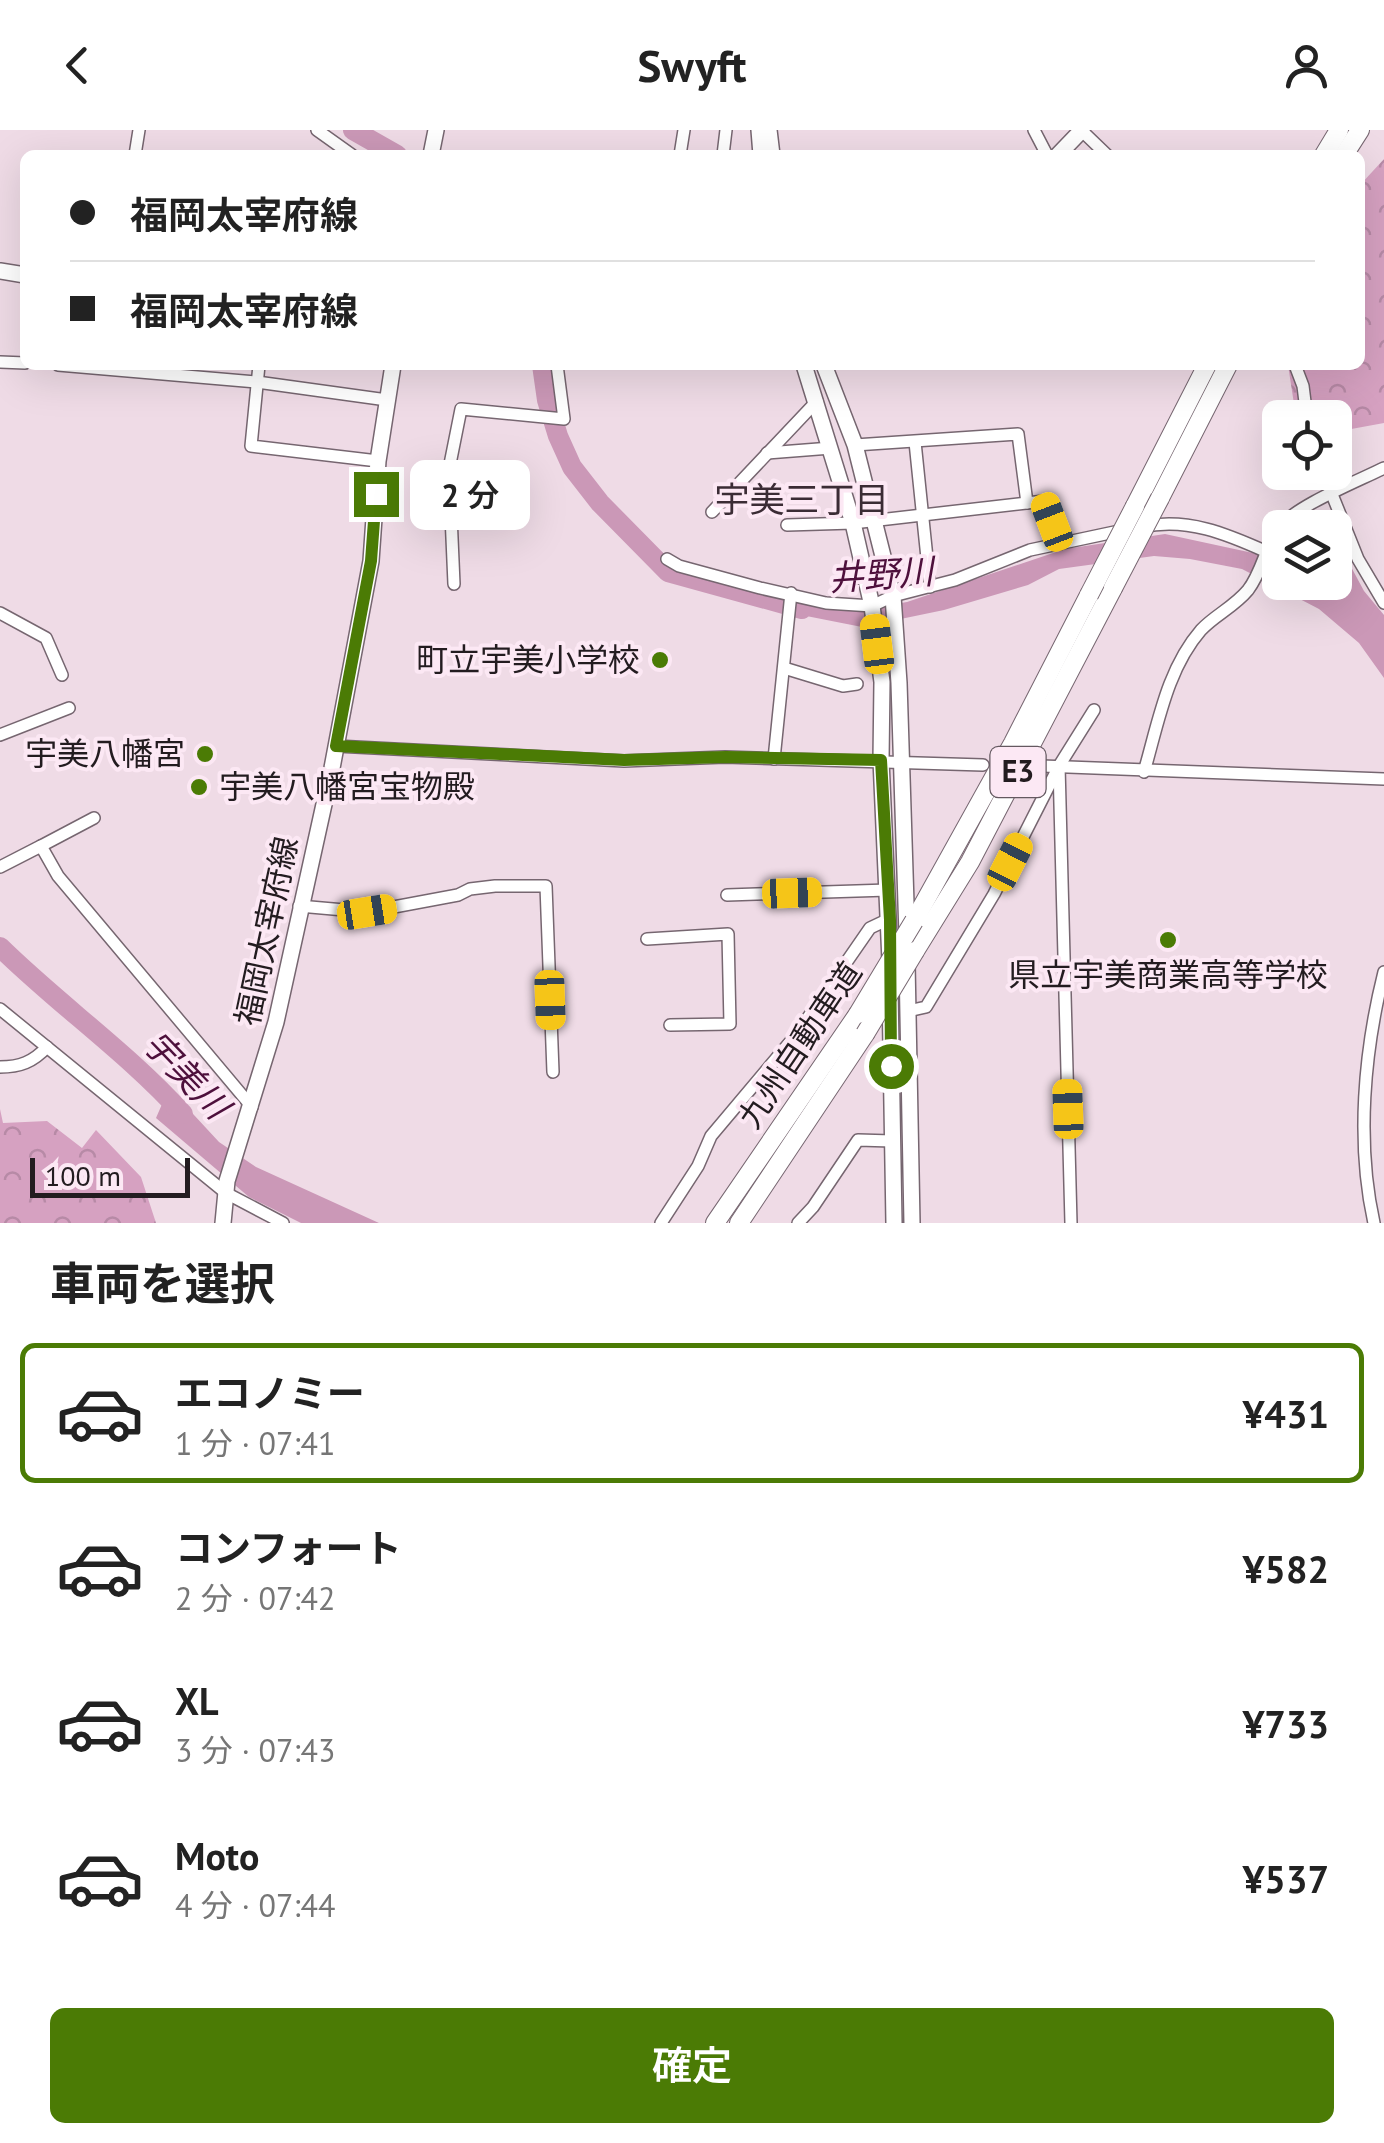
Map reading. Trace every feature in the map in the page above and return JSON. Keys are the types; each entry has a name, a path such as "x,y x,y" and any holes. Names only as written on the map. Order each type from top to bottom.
{"highway":[{"name":"九州自動車道","path":"716,1223 858,1014 914,922 996,774 1204,370"},
{"name":"九州自動車道","path":"739,1223 865,1034 970,862 1225,370"}],"main road":[{"name":"福岡太宰府線","path":"226,1187 276,1022 336,746 371,561 378,461 392,370"},
{"path":"806,370 853,523 872,606 882,682 894,1223"},
{"path":"826,370 855,445 893,596 899,683 912,1223"},
{"path":"222,1223 226,1187"}],"street":[{"path":"317,130 345,150"},
{"path":"1079,133 1101,150"},
{"path":"136,370 387,400"},
{"path":"258,370 251,446 378,461"},
{"path":"454,584 449,470 461,409 564,419 558,370"},
{"path":"1298,370 1305,400"},
{"path":"712,512 817,401"},
{"path":"855,445 1018,434 1027,503"},
{"path":"916,442 930,587"},
{"path":"767,452 831,448"},
{"path":"1298,510 1384,468"},
{"path":"1327,490 1358,559 1384,603"},
{"path":"788,525 853,523 1044,501 1060,544"},
{"path":"666,558 791,595 826,603 872,606 1030,550 1166,522 1204,528 1262,550"},
{"path":"1144,772 1180,658 1203,628 1236,604 1255,582 1262,566"},
{"path":"774,758 791,595"},
{"path":"0,612 46,638 62,675"},
{"path":"784,668 843,686 857,684"},
{"path":"0,734 69,708"},
{"path":"908,1011 926,1007 994,894 1060,766 1094,710"},
{"path":"336,746 606,760 774,758 983,765"},
{"path":"1042,766 1384,779"},
{"path":"1060,766 1070,1223"},
{"path":"0,866 94,818"},
{"path":"41,846 58,876 252,1107"},
{"path":"299,906 367,912 444,898 470,889 546,886 553,1072"},
{"path":"728,895 888,890"},
{"path":"661,1223 698,1166 711,1136 796,1035 870,928 890,920"},
{"path":"647,938 728,934 730,1024 670,1025"},
{"path":"1374,1223 1365,1150 1365,1112 1368,1059 1384,972"},
{"path":"0,1008 226,1187 283,1223"},
{"path":"0,1067 23,1065 47,1047"},
{"path":"798,1223 813,1208 858,1140 892,1141"}],"green space":[{"path":"1384,159 1384,423 1352,429 1352,400 1293,400 1289,370 1365,370 1365,180"},
{"path":"0,1109 3,1123 47,1121 82,1148 96,1130 141,1177 156,1223 0,1223"}],"shaded area":[{"path":"1165,534 1262,556 1262,579 1242,569 1154,556 1059,569 1028,585 944,610 862,627 781,611 778,595 861,610 907,602 1065,549"},
{"path":"1352,569 1384,615 1384,678 1359,643 1319,609 1302,600 1352,600"},
{"path":"169,1088 219,1142 256,1167 379,1223 301,1223 249,1197 156,1118"}],"waterway":[{"name":"井野川","path":"353,130 388,150"},
{"name":"井野川","path":"543,370 547,400 572,467 600,503 668,572 802,609"},
{"name":"宇美川","path":"0,947 140,1070 183,1114"}],"place":[{"name":"町立宇美小学校","path":"660,660"},
{"name":"宇美八幡宮","path":"205,754"},
{"name":"宇美八幡宮宝物殿","path":"199,787"},
{"name":"県立宇美商業高等学校","path":"1168,940"}],"district":[{"name":"宇美三丁目","path":"802,500"}],"route":[{"path":"376,494 371,561 336,746 624,760 881,760 890,920 891,1066"}]}
